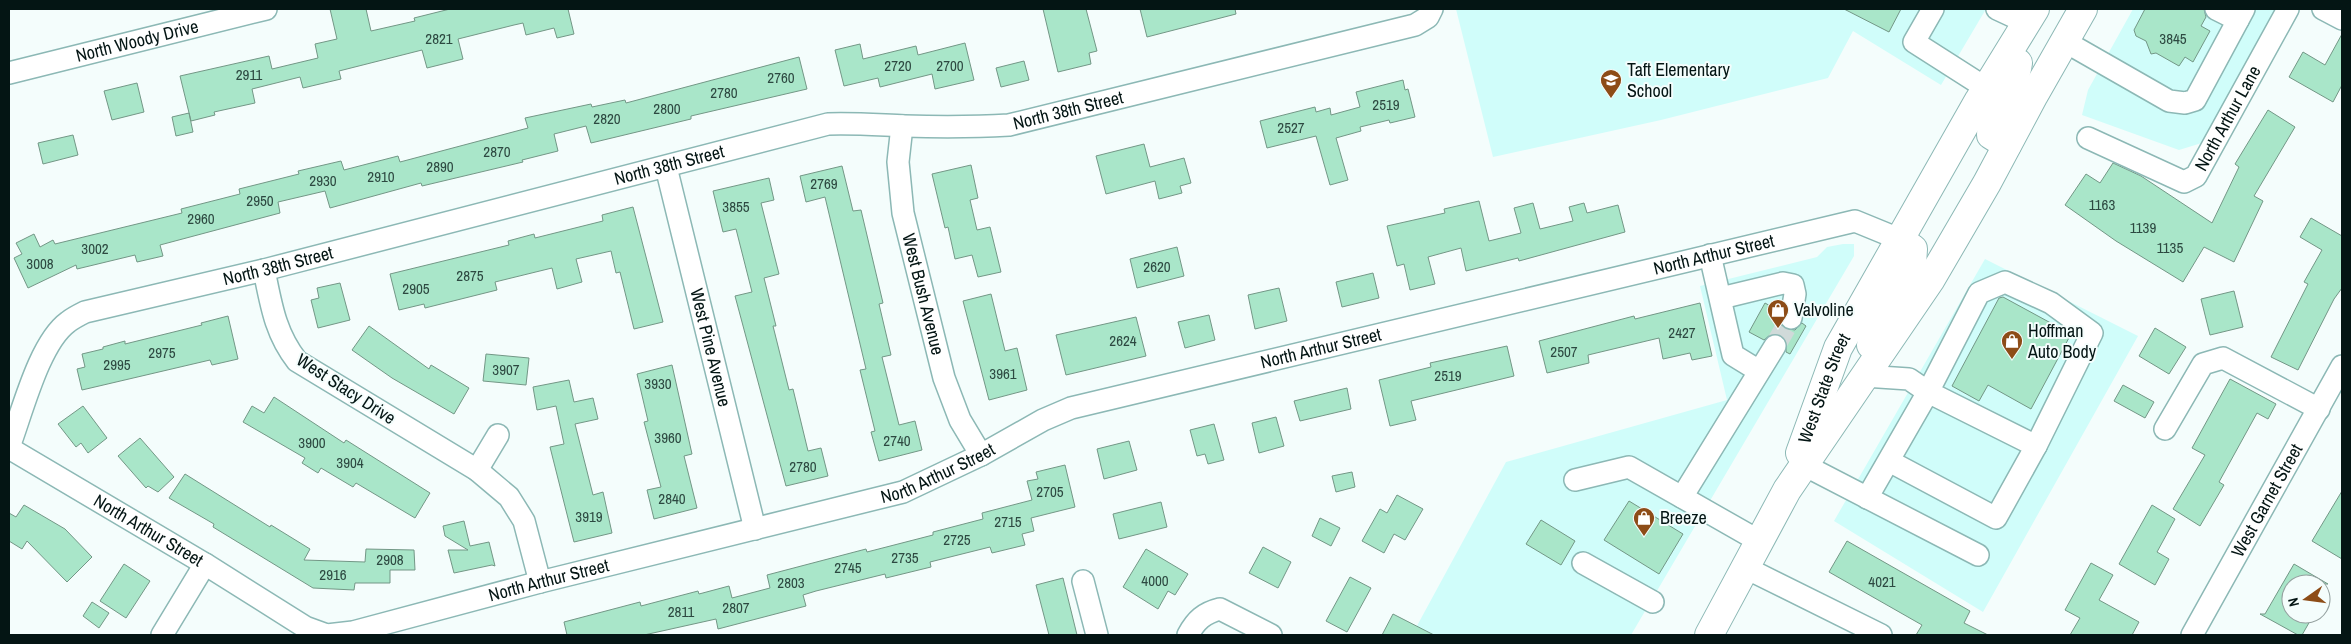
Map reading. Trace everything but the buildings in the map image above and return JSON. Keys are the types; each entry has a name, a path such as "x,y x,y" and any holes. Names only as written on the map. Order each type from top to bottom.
{"main road":[{"name":"West State Street","path":"1717,633 1759,541 1787,490 1931,279 2083,9"},
{"name":"West State Street","path":"1787,490 1838,348 1986,88 2027,22"},
{"path":"2007,145 1991,135 1991,127 1997,109 2017,72 2027,22"},
{"name":"West State Street","path":"1864,376 1869,349 1885,313 1912,265 1913,248 1899,239"}],"street":[{"name":"North Woody Drive","path":"9,73 266,9"},
{"name":"North 38th Street","path":"9,448 42,356 51,341 67,322 85,312 264,270 828,124 857,122 902,126 969,127 1009,125 1415,25 1428,17 1432,9"},
{"path":"1933,9 1914,42 1986,88"},
{"path":"1997,9 2027,22"},
{"path":"2064,42 2169,101 2185,102 2195,100 2241,14 2216,9"},
{"name":"North Arthur Lane","path":"2088,138 2184,182 2196,176 2288,9"},
{"path":"2323,9 2342,19"},
{"name":"West Bush Avenue","path":"902,126 898,162 903,213 944,378 960,420 981,455"},
{"name":"West Pine Avenue","path":"666,167 755,529"},
{"name":"North Arthur Street","path":"9,448 205,564 305,627 327,635 353,632 540,582 903,492 981,455 1043,420 1071,408 1855,221 1899,239"},
{"path":"1710,255 1733,355 1759,371"},
{"name":"West Stacy Drive","path":"264,270 276,323 285,345 297,361 477,470 509,497 524,521 540,582"},
{"path":"1867,498 1928,392 1979,293 2005,282 2051,302 2092,333 2036,446 1996,518 1889,461"},
{"path":"1721,298 1783,283 1793,285 1795,294 1791,318"},
{"path":"1682,497 1775,346"},
{"path":"2165,429 2202,364 2223,358 2318,408"},
{"name":"West Garnet Street","path":"2192,635 2342,366"},
{"path":"1864,376 1909,379 1928,392 2036,446"},
{"path":"477,470 498,435"},
{"path":"1804,465 1978,555"},
{"path":"1575,480 1629,467 1759,541"},
{"path":"1583,563 1653,602"},
{"path":"162,635 205,564"},
{"path":"1746,568 1881,635"},
{"path":"1082,581 1097,635"},
{"path":"1191,629 1207,612 1220,609 1271,635"}],"shaded area":[{"name":"Taft Elementary School","path":"1456,9 1986,9 1941,85 1853,31 1828,78 1661,120 1493,157"},
{"path":"2133,9 2275,9 2205,142 2179,150 2082,115 2088,90"},
{"path":"1854,244 1854,256 1631,635 1412,635 1506,462 1727,400 1700,286 1817,257 1827,247"},
{"path":"1985,259 2138,336 1983,612 1834,521"}],"tunnel":[{"path":"1775,346 1791,318"}],"place":[{"name":"Taft Elementary School","path":"1611,99"},
{"name":"Valvoline","path":"1778,329"},
{"name":"Hoffman Auto Body","path":"2012,360"},
{"name":"Breeze","path":"1644,537"}]}
